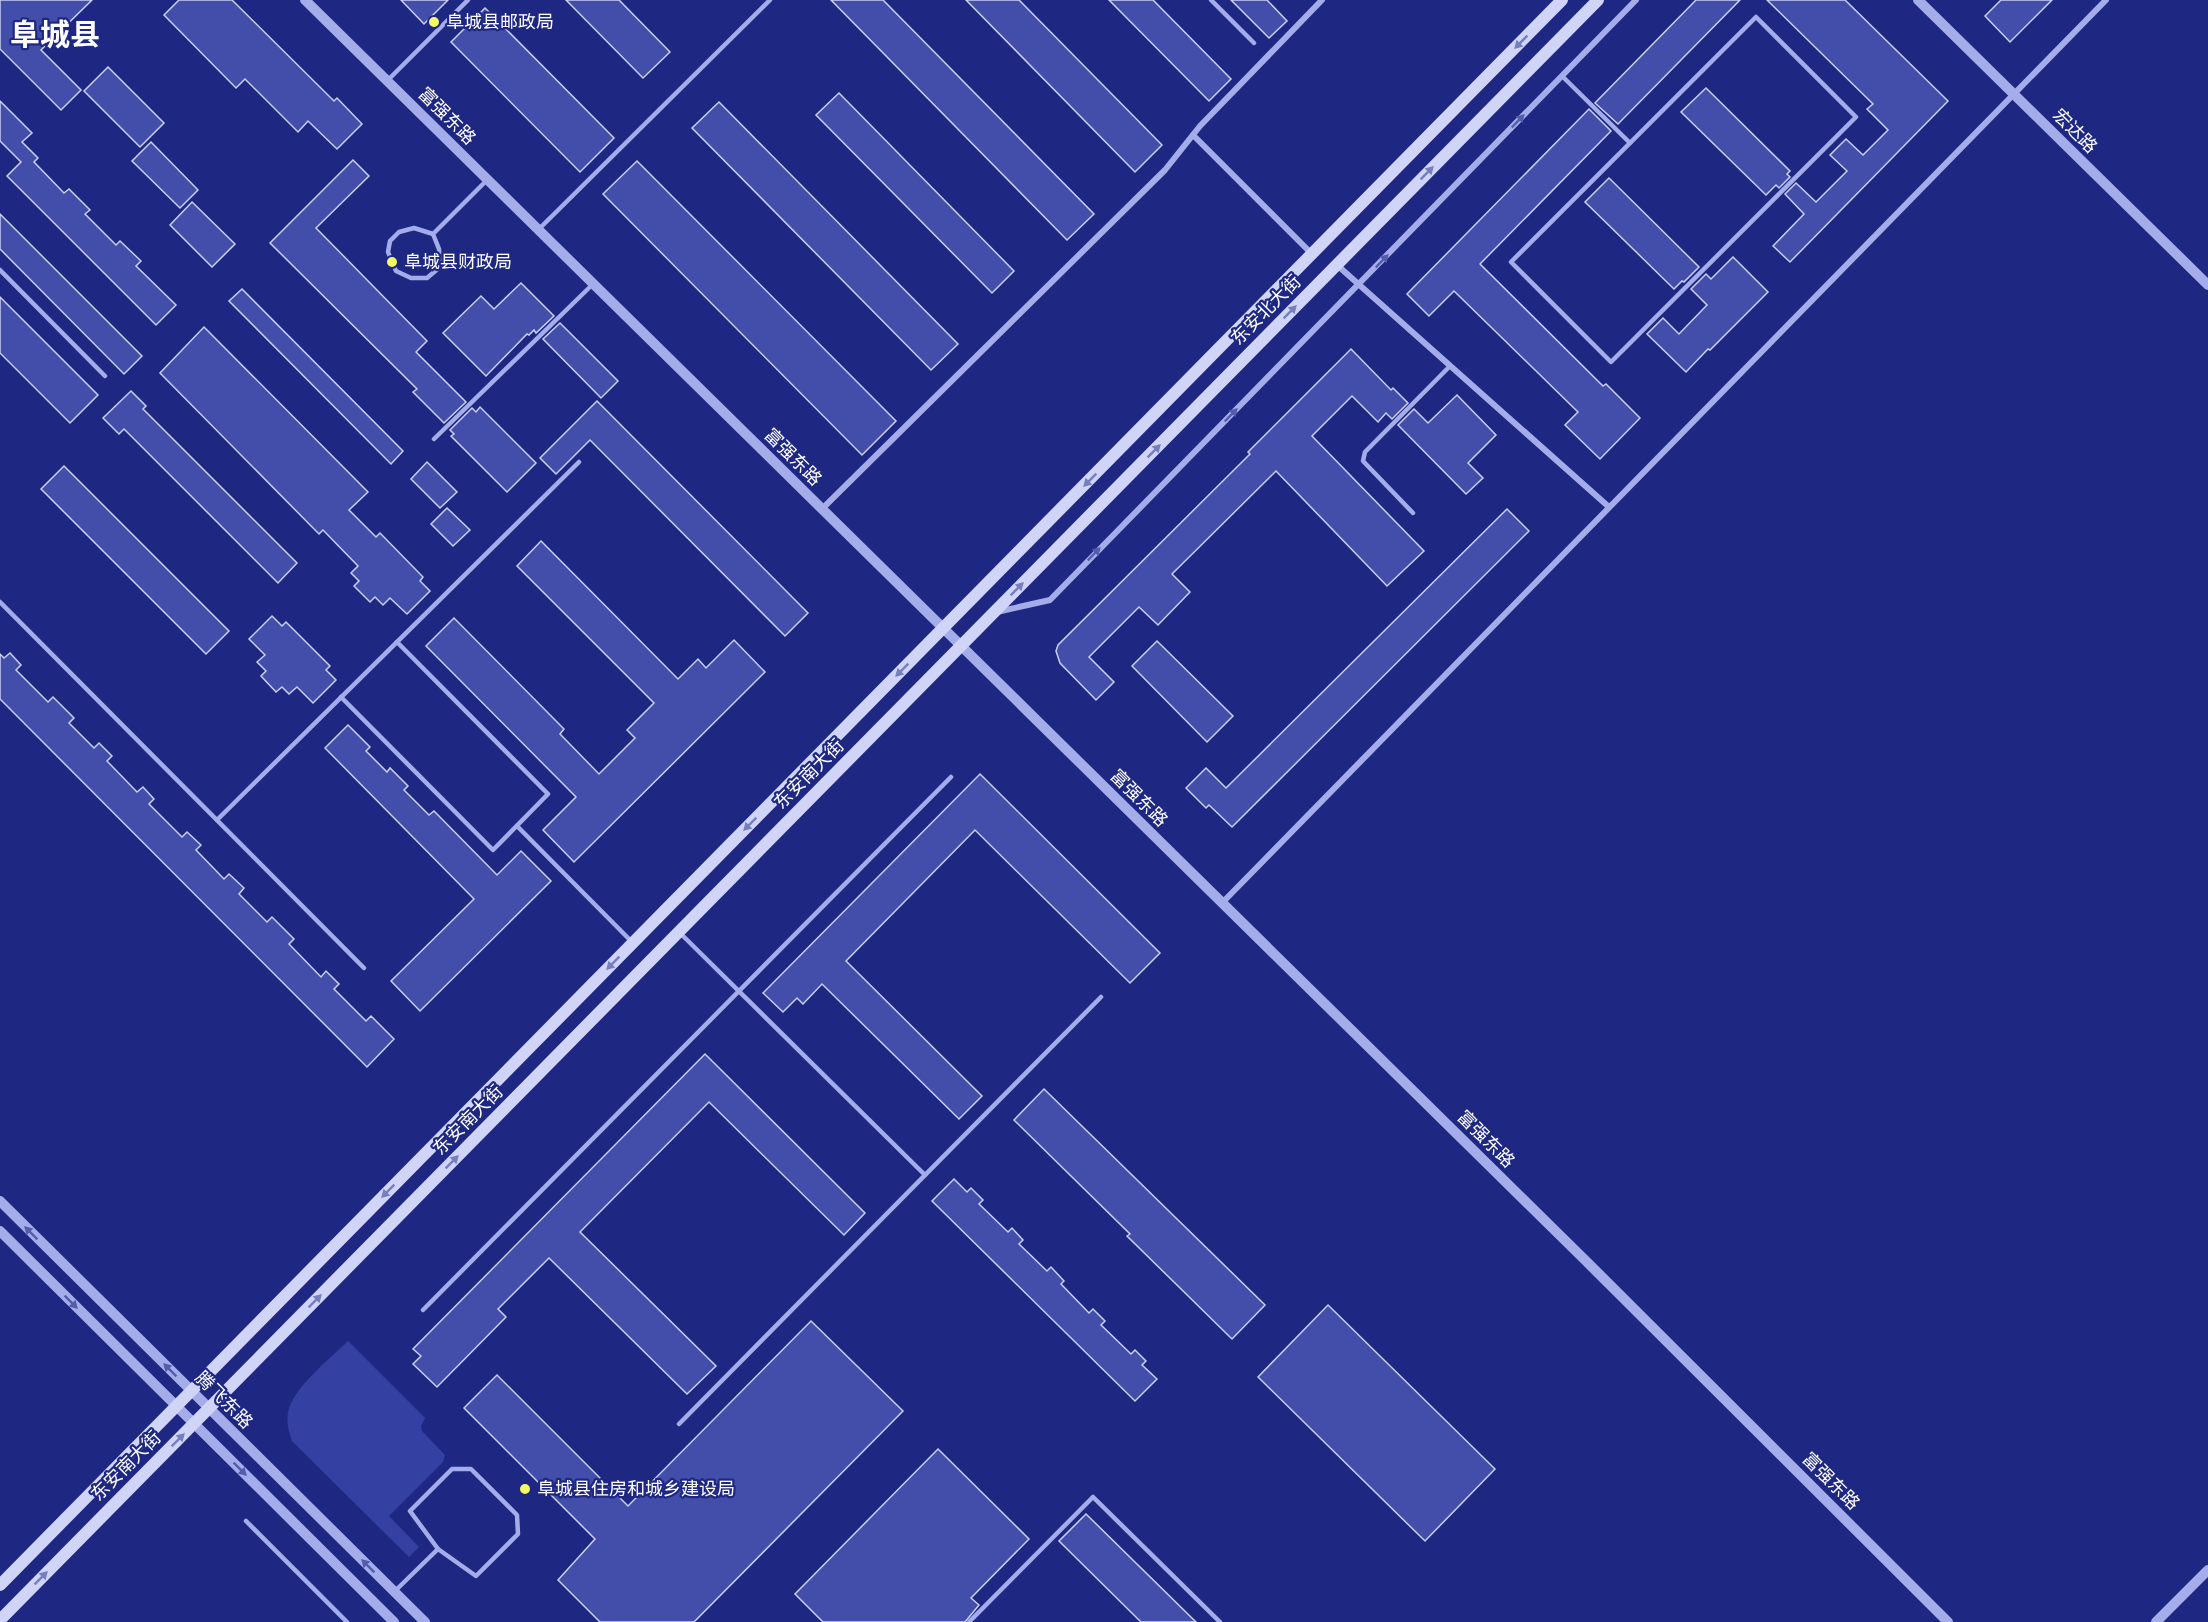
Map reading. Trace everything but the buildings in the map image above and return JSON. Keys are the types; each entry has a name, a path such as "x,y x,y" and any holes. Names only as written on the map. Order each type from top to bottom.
{"main road":[{"name":"东安北大街","path":"943,628 1562,0"},
{"name":"东安北大街","path":"961,646 1598,0"},
{"name":"东安南大街","path":"0,1585 943,628"},
{"name":"东安南大街","path":"0,1620 961,646"}],"street":[{"name":"富强东路","path":"305,0 1592,1267 1948,1622"},
{"path":"822,509 1165,170 1193,135 1262,60 1322,0"},
{"path":"994,613 1050,600 1636,0"},
{"name":"宏达路","path":"1918,0 2208,285"},
{"path":"1222,903 2106,0"},
{"path":"1193,135 1312,254"},
{"path":"1336,265 1609,507"},
{"name":"腾飞东路","path":"0,1202 425,1622"},
{"name":"腾飞东路","path":"0,1231 394,1622"},
{"path":"2156,1622 2208,1570"}],"lane":[{"path":"387,81 468,0"},
{"path":"538,230 770,0"},
{"path":"1211,0 1254,43"},
{"path":"1756,17 1856,117 1611,362 1510,262 1630,143 1756,17"},
{"path":"1562,76 1630,143"},
{"path":"433,234 487,180"},
{"path":"414,228 433,234 439,249 440,267 427,278 411,278 396,271 388,252 390,241 399,232 414,228"},
{"path":"0,270 105,376"},
{"path":"434,439 593,284"},
{"path":"1413,513 1363,461 1365,452 1450,366"},
{"path":"217,820 579,462"},
{"path":"0,602 364,968"},
{"path":"341,697 493,850 549,794 397,642"},
{"path":"423,1310 951,777"},
{"path":"517,826 633,943"},
{"path":"679,932 925,1175"},
{"path":"679,1424 1101,998"},
{"path":"452,1469 471,1469 517,1515 518,1534 476,1576 438,1549 410,1511 452,1469"},
{"path":"969,1622 1093,1497 1220,1622"},
{"path":"246,1521 347,1622"},
{"path":"394,1592 438,1549"}],"shaded area":[{"path":"348,1341 425,1418 421,1426 422,1431 445,1455 443,1462 389,1516 419,1547 409,1557 292,1441 290,1434 288,1413 291,1403 313,1374"}],"place":[{"name":"阜城县邮政局","path":"434,22"},
{"name":"阜城县财政局","path":"392,262"},
{"name":"阜城县住房和城乡建设局","path":"525,1489"}],"district":[{"name":"阜城县","path":"55,35"}]}
